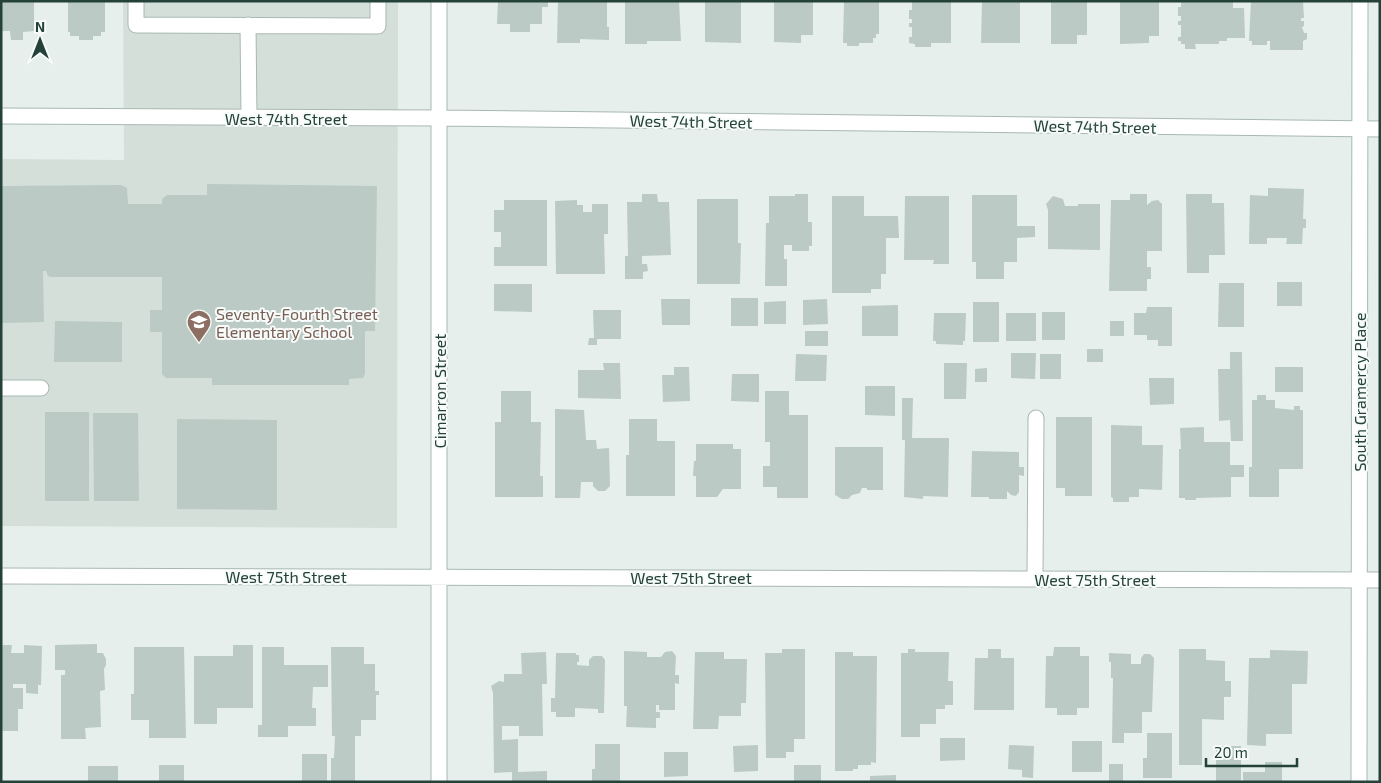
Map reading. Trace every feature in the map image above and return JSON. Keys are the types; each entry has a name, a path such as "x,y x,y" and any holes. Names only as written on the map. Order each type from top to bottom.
{"street":[{"path":"136,1 136,25 378,26 378,1"},
{"name":"Cimarron Street","path":"439,1 440,782"},
{"name":"South Gramercy Place","path":"1359,782 1360,1"},
{"path":"248,25 249,118"},
{"name":"West 74th Street","path":"1,116 438,118 1380,129"},
{"path":"1,388 41,388"},
{"path":"1035,578 1036,418"},
{"name":"West 75th Street","path":"1,576 1380,580"}],"shaded area":[{"name":"Seventy-Fourth Street Elementary School","path":"123,1 398,1 397,528 1,526 1,159 124,160"}],"building":[{"path":"1,1 34,1 34,31 23,32 23,40 11,40 10,31 1,31"},
{"path":"68,1 105,1 105,32 101,32 101,36 93,36 93,40 79,40 79,36 70,36 70,32 68,32"},
{"path":"498,1 548,1 548,7 542,7 542,24 530,24 530,32 510,32 510,24 497,24"},
{"path":"558,1 607,1 609,40 580,39 580,43 557,43"},
{"path":"625,1 679,1 681,41 647,41 647,44 625,44"},
{"path":"705,1 741,1 741,43 705,42"},
{"path":"774,1 813,1 813,35 801,35 801,43 774,42"},
{"path":"844,1 879,1 879,34 876,34 876,38 873,38 873,43 859,43 859,46 847,46 847,43 843,43"},
{"path":"912,1 951,1 951,43 931,43 931,47 915,47 915,44 909,43 909,37 912,37 912,27 909,27 909,23 912,23 912,19 909,19 909,10 912,10"},
{"path":"982,1 1020,1 1020,43 981,43"},
{"path":"1051,1 1087,1 1087,35 1077,35 1077,44 1051,44"},
{"path":"1120,1 1159,1 1159,36 1149,36 1149,43 1120,44"},
{"path":"1181,1 1233,1 1233,8 1244,8 1245,38 1227,38 1227,41 1219,41 1219,44 1195,44 1196,49 1185,49 1185,44 1181,44 1181,41 1178,41 1178,37 1181,37 1181,25 1178,25 1178,21 1181,21 1181,16 1178,16 1178,7 1181,7"},
{"path":"1251,1 1303,1 1304,18 1301,18 1301,21 1304,21 1304,26 1302,27 1304,33 1307,33 1307,39 1303,41 1303,50 1270,50 1270,41 1267,41 1267,45 1252,45 1252,41 1249,41"},
{"path":"207,184 377,186 375,331 365,331 365,374 363,378 349,379 349,385 212,385 212,378 166,378 162,374 162,332 150,332 150,310 162,310 162,277 51,277 48,276 46,271 43,271 44,322 1,323 1,186 121,185 127,188 128,204 162,204 162,199 167,195 207,195"},
{"path":"1268,188 1304,189 1303,219 1306,219 1306,228 1303,228 1302,244 1286,244 1287,238 1267,238 1267,244 1249,244 1250,195 1268,196"},
{"path":"642,194 657,194 658,202 669,202 671,255 642,256 642,264 647,264 648,271 643,272 643,279 625,279 625,256 628,256 627,202 642,202"},
{"path":"795,194 808,194 808,222 812,222 812,246 809,246 809,251 792,251 792,245 784,245 784,259 787,259 787,286 765,286 766,223 769,223 769,196 795,196"},
{"path":"1130,194 1147,194 1147,205 1152,201 1158,200 1162,204 1162,251 1147,251 1147,267 1151,267 1151,279 1147,279 1147,291 1109,291 1111,200 1130,200"},
{"path":"1186,194 1212,194 1212,203 1224,203 1225,255 1209,255 1209,273 1187,273"},
{"path":"972,195 1017,195 1017,226 1035,226 1035,237 1017,238 1017,262 1004,262 1004,279 976,279 976,262 972,262"},
{"path":"832,196 864,196 864,216 898,216 899,238 886,238 886,274 881,274 881,289 871,289 871,293 832,293"},
{"path":"905,196 949,196 949,264 933,264 934,260 904,260"},
{"path":"1053,196 1063,199 1065,206 1100,204 1100,250 1048,249 1048,210 1046,204"},
{"path":"697,199 738,199 738,243 741,243 740,284 697,284"},
{"path":"504,200 547,200 547,266 494,266 494,247 501,247 501,232 494,232 494,210 504,210"},
{"path":"577,200 577,205 583,205 583,212 592,212 592,204 608,204 608,234 604,234 605,274 556,274 555,201"},
{"path":"1277,282 1302,282 1302,306 1277,306"},
{"path":"1219,283 1244,283 1244,327 1218,327"},
{"path":"494,284 532,284 532,312 494,311"},
{"path":"731,298 758,298 758,326 731,326"},
{"path":"661,299 690,299 690,325 662,325"},
{"path":"827,299 828,324 803,325 803,300"},
{"path":"786,301 786,324 764,324 764,302"},
{"path":"973,302 999,302 999,342 973,342"},
{"path":"898,305 898,336 862,336 862,306"},
{"path":"1147,307 1172,307 1172,346 1158,346 1158,340 1147,340 1147,335 1134,335 1134,313 1146,313"},
{"path":"593,310 621,310 621,339 597,339 597,345 588,345 589,338 594,338"},
{"path":"1042,312 1065,312 1065,340 1042,340"},
{"path":"934,313 966,313 965,341 963,341 963,345 936,344 936,341 933,341"},
{"path":"1006,313 1036,313 1036,341 1006,341"},
{"path":"55,321 122,322 122,362 54,362"},
{"path":"1110,321 1124,321 1124,336 1110,336"},
{"path":"805,331 828,331 828,346 805,346"},
{"path":"1087,349 1103,349 1103,362 1087,362"},
{"path":"1230,352 1242,352 1243,441 1231,441 1230,420 1219,421 1218,369 1230,369"},
{"path":"1011,353 1036,353 1035,379 1011,378"},
{"path":"796,354 827,355 826,381 795,381"},
{"path":"1040,354 1061,354 1061,379 1040,379"},
{"path":"603,363 620,363 621,399 578,398 578,370 604,370"},
{"path":"944,363 967,363 966,399 944,399"},
{"path":"674,367 689,367 690,401 663,402 662,375 674,375"},
{"path":"1275,367 1303,367 1303,392 1275,392"},
{"path":"987,368 987,382 975,382 975,369"},
{"path":"732,374 759,374 759,402 731,401"},
{"path":"1149,378 1174,378 1174,404 1150,405"},
{"path":"865,386 895,386 895,416 865,415"},
{"path":"501,391 531,391 531,422 541,422 540,476 543,476 543,497 495,497 495,422 501,422"},
{"path":"765,391 789,391 789,415 808,415 808,498 777,498 777,487 763,487 763,466 770,466 770,442 765,442"},
{"path":"1257,395 1266,395 1266,400 1275,400 1275,408 1294,410 1294,406 1300,406 1300,410 1303,410 1303,469 1279,469 1279,497 1249,497 1249,467 1252,467 1252,400 1257,400"},
{"path":"902,398 913,398 912,438 949,438 948,497 923,496 923,499 904,497 905,440 902,440"},
{"path":"555,409 584,410 586,440 596,440 597,449 609,448 610,486 605,491 598,491 593,486 593,482 581,482 580,498 555,498"},
{"path":"45,412 89,412 89,501 45,501"},
{"path":"93,413 138,413 139,501 94,501"},
{"path":"1056,417 1092,417 1092,496 1065,496 1065,488 1056,488"},
{"path":"177,419 277,420 277,510 177,509"},
{"path":"629,419 657,419 657,441 675,441 675,496 626,496 626,455 629,455"},
{"path":"1111,425 1142,426 1142,445 1163,445 1162,490 1139,489 1139,497 1129,497 1129,502 1113,502 1111,497"},
{"path":"1204,427 1204,442 1230,442 1230,465 1244,465 1244,477 1231,477 1231,497 1185,500 1185,498 1179,498 1180,428"},
{"path":"696,444 733,444 733,449 741,449 741,489 723,489 717,497 696,497 696,476 693,476 694,461 696,461"},
{"path":"835,447 883,447 883,490 867,490 867,488 862,488 860,493 852,495 848,499 842,499 835,495"},
{"path":"972,451 1019,452 1019,467 1024,467 1024,476 1019,475 1019,492 1016,496 1011,495 1007,491 1007,499 971,497"},
{"path":"97,644 97,653 103,653 106,659 104,669 105,690 100,691 101,727 85,728 86,739 61,739 61,675 65,675 65,670 55,670 55,645"},
{"path":"1,645 12,645 11,653 24,653 24,645 42,646 41,685 38,685 38,694 26,693 26,684 13,684 13,688 23,688 23,709 18,709 18,731 1,731"},
{"path":"233,645 253,645 253,708 217,708 217,724 194,724 194,656 233,656"},
{"path":"134,647 184,647 186,738 149,738 149,720 131,720 131,694 134,694"},
{"path":"262,647 284,647 284,665 328,665 328,687 313,687 312,708 316,708 316,726 288,726 288,737 258,737 258,725 262,725"},
{"path":"331,647 364,647 364,664 375,664 375,691 379,691 379,695 376,695 376,720 361,720 361,736 355,736 355,782 331,782 331,758 334,758 335,736 332,736"},
{"path":"1054,647 1080,647 1080,656 1089,656 1089,708 1077,708 1077,715 1057,715 1057,708 1045,708 1046,656 1053,656"},
{"path":"782,649 805,649 805,739 794,739 794,752 786,752 786,758 766,758 765,653 782,653"},
{"path":"908,649 915,649 915,652 949,652 948,681 953,681 953,705 945,705 945,709 936,709 936,724 920,724 920,737 901,737 901,653 908,653"},
{"path":"988,649 1001,649 1001,658 1014,658 1014,710 974,710 975,658 988,658"},
{"path":"1179,649 1206,649 1206,660 1225,661 1225,681 1231,681 1231,697 1224,697 1224,720 1202,719 1202,765 1179,765"},
{"path":"1270,650 1308,651 1307,684 1292,684 1292,734 1266,734 1266,746 1247,745 1249,658 1270,658"},
{"path":"624,651 647,652 647,657 661,657 665,652 672,651 676,656 675,675 679,675 679,684 675,683 675,710 659,710 659,705 656,705 656,712 660,712 660,718 656,718 656,728 626,727 627,706 624,706"},
{"path":"546,652 547,684 542,684 543,736 519,736 519,726 502,726 502,740 518,739 518,772 547,771 547,782 512,782 512,772 494,773 493,693 491,686 499,681 504,682 504,674 522,674 521,653"},
{"path":"695,652 724,652 724,659 747,659 746,703 741,703 741,716 719,716 718,729 693,729"},
{"path":"835,652 853,652 853,656 877,656 876,763 871,762 871,765 858,765 858,769 853,769 853,771 835,771"},
{"path":"556,653 576,653 576,655 579,655 577,665 589,666 589,660 593,656 602,656 605,660 604,713 598,713 598,709 575,708 575,717 556,717 556,712 551,712 551,698 555,698"},
{"path":"1109,653 1131,654 1131,664 1141,664 1141,658 1144,654 1150,654 1154,658 1152,712 1142,712 1142,733 1124,733 1124,743 1112,743 1113,678 1111,678"},
{"path":"1147,733 1172,733 1172,778 1143,778 1143,758 1147,758"},
{"path":"940,738 965,738 965,760 940,761"},
{"path":"1072,741 1102,741 1102,772 1072,772"},
{"path":"595,744 620,744 620,782 592,782 592,769 595,769"},
{"path":"758,745 758,771 734,772 733,746"},
{"path":"1009,745 1034,746 1033,778 1022,777 1022,770 1008,769"},
{"path":"1216,746 1241,746 1241,782 1216,782"},
{"path":"664,752 688,752 688,776 664,777"},
{"path":"302,754 327,754 327,782 302,782"},
{"path":"1265,762 1282,762 1282,782 1243,782 1243,772 1265,772"},
{"path":"1109,764 1123,764 1123,782 1109,782"},
{"path":"159,765 184,765 184,782 159,781"},
{"path":"794,765 821,765 821,782 794,782"},
{"path":"88,766 118,766 118,782 88,782"},
{"path":"896,775 896,782 870,782 870,776"}],"place":[{"name":"Seventy-Fourth Street Elementary School","path":"199,343"}]}
